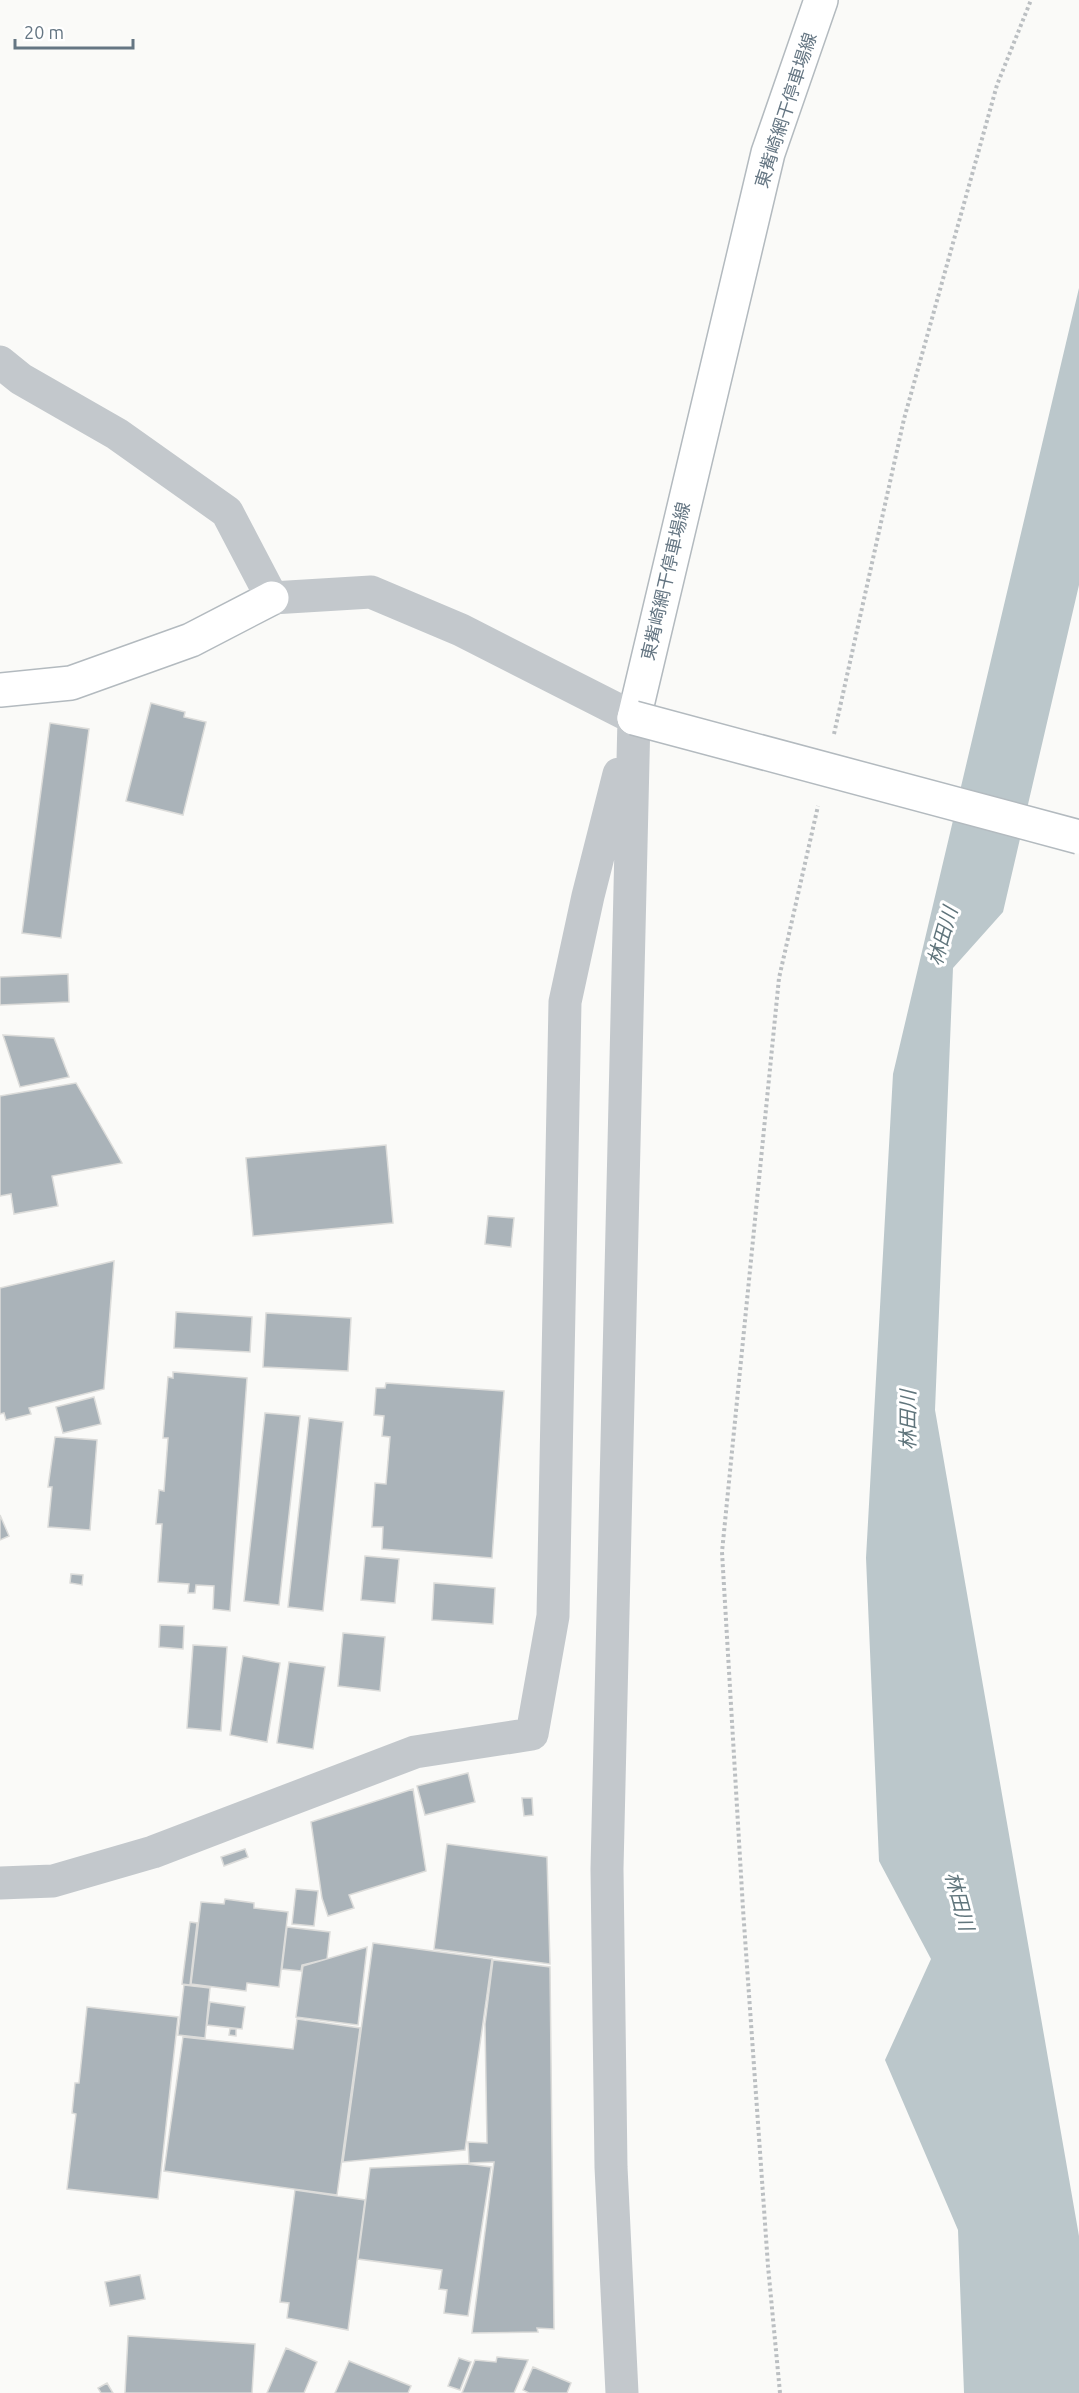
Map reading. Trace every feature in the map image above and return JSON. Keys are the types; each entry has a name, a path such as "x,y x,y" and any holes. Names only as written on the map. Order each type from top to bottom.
{"main road":[{"name":"東觜崎網干停車場線","path":"634,718 768,153 820,0"},
{"path":"0,690 71,684 191,640 272,598"},
{"path":"634,718 1079,837"}],"street":[{"path":"0,362 21,379 117,434 226,512 272,598 371,592 461,630 634,718"},
{"path":"0,1883 53,1881 153,1852 415,1752 532,1734 553,1616 565,1002 588,896 634,718"},
{"path":"622,2393 611,2168 607,1869 634,718"}],"path":[{"path":"831,745 904,418 998,85 1031,0"},
{"path":"780,2393 768,2266 744,1921 722,1552 779,978 818,803"}],"water":[{"name":"林田川","path":"1079,288 1079,585 1003,912 953,968 935,1410 1079,2236 1079,2393 964,2393 958,2230 885,2060 931,1959 879,1861 866,1558 893,1074"}],"building":[{"path":"151,703 185,712 184,717 206,722 183,815 126,801"},
{"path":"50,723 89,729 61,938 22,933"},
{"path":"68,974 69,1002 0,1005 0,977"},
{"path":"3,1035 54,1038 69,1077 20,1087"},
{"path":"76,1083 122,1163 52,1176 58,1206 14,1214 11,1194 0,1196 0,1096"},
{"path":"386,1145 393,1223 253,1236 246,1158"},
{"path":"488,1216 514,1218 511,1247 485,1244"},
{"path":"114,1261 104,1389 29,1408 31,1414 6,1420 4,1413 0,1414 0,1288"},
{"path":"176,1312 252,1317 250,1352 174,1348"},
{"path":"266,1313 351,1318 348,1371 263,1367"},
{"path":"173,1372 247,1378 230,1611 213,1609 214,1586 196,1585 195,1593 188,1593 189,1584 158,1582 162,1524 156,1524 159,1490 164,1491 168,1438 163,1438 168,1377 173,1378"},
{"path":"386,1383 504,1391 492,1558 382,1549 383,1527 372,1527 375,1483 386,1484 390,1437 382,1436 384,1416 374,1415 376,1388 385,1388"},
{"path":"94,1397 101,1424 63,1433 56,1407"},
{"path":"265,1413 300,1416 279,1605 244,1601"},
{"path":"309,1418 343,1422 323,1611 288,1607"},
{"path":"55,1437 97,1440 90,1530 48,1527 52,1487 48,1487"},
{"path":"0,1515 9,1536 0,1540"},
{"path":"365,1556 399,1559 395,1603 361,1600"},
{"path":"71,1574 83,1575 82,1585 70,1583"},
{"path":"434,1583 495,1588 493,1624 432,1620"},
{"path":"160,1625 184,1626 183,1649 159,1647"},
{"path":"343,1633 385,1637 380,1691 338,1686"},
{"path":"193,1645 227,1647 221,1731 187,1728"},
{"path":"243,1656 280,1663 267,1742 230,1735"},
{"path":"289,1662 325,1667 313,1749 277,1743"},
{"path":"468,1773 475,1802 425,1815 417,1786"},
{"path":"413,1789 426,1871 349,1895 354,1908 328,1916 322,1898 311,1822"},
{"path":"522,1798 532,1798 533,1815 524,1816"},
{"path":"447,1844 547,1857 550,1964 434,1949"},
{"path":"245,1849 248,1857 224,1866 221,1857"},
{"path":"296,1889 318,1891 314,1926 292,1924"},
{"path":"225,1899 254,1903 254,1908 288,1912 279,1987 247,1983 246,1991 191,1984 201,1902 224,1904"},
{"path":"190,1922 197,1923 190,1985 182,1984"},
{"path":"287,1927 330,1932 327,1959 302,1965 301,1971 282,1969"},
{"path":"373,1943 492,1959 465,2150 343,2162"},
{"path":"367,1947 358,2025 296,2017 303,1966"},
{"path":"493,1960 550,1967 554,2329 537,2328 538,2332 472,2333 494,2162 469,2163 468,2142 487,2143 485,2024"},
{"path":"184,1985 210,1988 205,2038 178,2035"},
{"path":"210,2002 245,2007 242,2029 207,2025"},
{"path":"87,2007 178,2017 158,2199 67,2189 76,2114 72,2113 75,2083 79,2083"},
{"path":"297,2019 360,2028 337,2195 164,2171 183,2037 293,2049"},
{"path":"230,2029 236,2029 236,2036 229,2035"},
{"path":"466,2164 491,2167 468,2316 444,2313 447,2290 439,2289 442,2270 358,2259 370,2168"},
{"path":"295,2190 365,2200 348,2330 287,2318 289,2303 280,2302"},
{"path":"140,2275 145,2299 110,2306 105,2282"},
{"path":"128,2336 255,2344 252,2393 125,2393"},
{"path":"286,2348 317,2362 304,2393 267,2393"},
{"path":"497,2357 528,2360 514,2393 462,2393 475,2360 496,2362"},
{"path":"459,2358 471,2362 460,2390 448,2386"},
{"path":"349,2361 411,2386 408,2393 335,2393"},
{"path":"533,2367 571,2383 567,2393 529,2393 523,2390"},
{"path":"107,2383 113,2393 101,2393 98,2388"}]}
